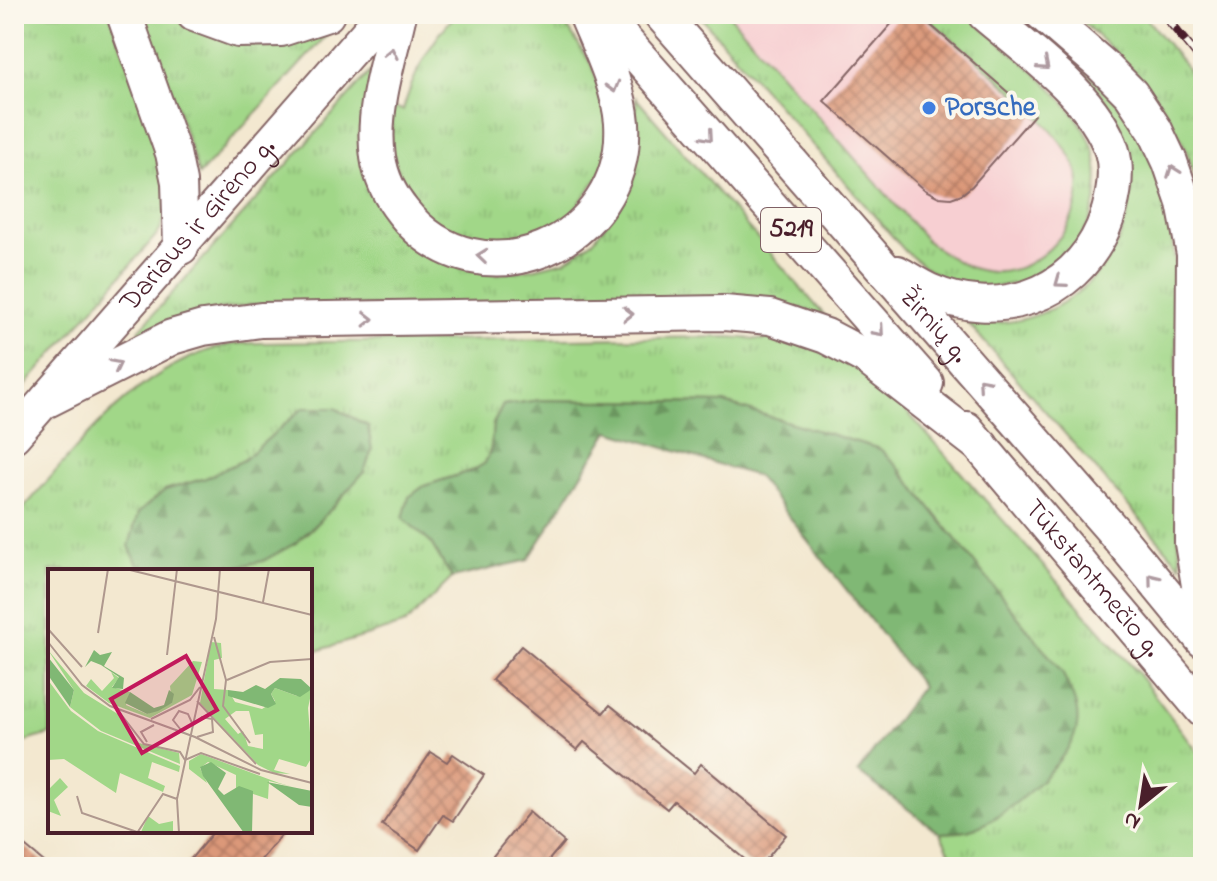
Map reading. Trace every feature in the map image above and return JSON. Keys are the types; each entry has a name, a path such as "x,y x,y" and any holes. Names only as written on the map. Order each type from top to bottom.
{"highway":[{"path":"124,14 173,153 179,182 181,247"},
{"path":"194,14 238,30 281,29 327,14"},
{"path":"399,14 378,110 378,157 384,180 393,199 417,229 437,242 469,255 501,258 534,254 564,241 588,221 611,187 621,149 622,122 615,91 586,14"},
{"name":"Žirnių g.","path":"601,14 981,446"},
{"name":"Žirnių g.","path":"661,14 1116,534 1203,640"},
{"path":"878,263 930,292 964,301 995,304 1016,300 1050,290 1077,269 1097,242 1110,212 1114,182 1113,153 1099,122 1066,84 985,14"},
{"path":"1043,14 1131,94 1155,130 1184,203 1194,254 1192,543 1203,610"},
{"path":"47,400 172,337 203,328 261,320 724,313 770,317 826,336 866,357 981,446"},
{"name":"Tūkstantmečio g.","path":"981,446 1203,710"}],"main road":[{"name":"Dariaus ir Girėno g.","path":"14,436 383,14"}],"shaded area":[{"path":"733,14 922,14 1062,140 1078,174 1076,205 1064,233 1047,251 1023,266 994,272 964,267 927,241 731,17"}],"green space":[{"path":"14,14 110,14 155,140 169,205 160,231 14,399"},
{"path":"142,14 170,14 187,26 336,25 199,175"},
{"path":"456,14 559,14 593,67 610,131 603,171 561,228 514,243 466,239 422,214 397,172 391,145 392,107 403,110 424,59"},
{"path":"698,14 733,14 731,17 927,241 973,268 992,272 1010,271 1027,265 1056,242 1075,210 1079,192 1078,174 1070,156 1034,112 922,14 966,14 1039,76 1086,132 1094,151 1097,185 1090,220 1082,236 1060,263 1027,281 978,288 960,285 935,274 906,252"},
{"path":"1073,14 1143,14 1203,88 1203,208 1185,148 1164,109 1122,59"},
{"path":"373,69 359,135 363,170 380,208 401,235 431,257 496,274 565,261 593,241 615,212 630,182 636,150 636,98 825,316 795,308 251,305 193,314 142,335 139,330"},
{"path":"1082,69 1110,92 1147,144 1167,203 1176,269 1178,534 1181,566 967,322 1005,322 1039,314 1070,298 1095,276 1115,248 1127,216 1131,180 1126,143 1113,113"},
{"path":"779,330 874,378 1136,671 1203,759 1203,867 957,867 940,833 970,830 1062,672 897,466 880,449 724,403 541,400 503,405 493,424 491,448 485,463 474,470 424,486 409,497 404,518 431,543 452,578 405,624 312,652 312,569 220,569 281,550 299,540 363,472 303,408 244,460 206,478 165,490 140,569 48,569 48,735 14,745 14,519 107,416 161,373 191,357 242,343 729,337 766,340"},
{"path":"541,400 724,403 880,449 897,466 1062,672 1074,700 1077,723 1070,744 1060,759 1032,789 999,815 970,830 940,833 858,772 922,686 757,476 609,431 528,560 452,578 431,543 403,518 409,497 424,486 474,470 485,463 491,448 493,424 503,405"},
{"path":"303,408 335,408 368,426 372,450 364,472 296,543 263,561 231,568 140,569 129,546 138,513 165,490 206,478 244,460"}],"building":[{"name":"Porsche","path":"900,14 918,14 1034,115 972,186 951,198 939,197 925,190 824,101"},
{"path":"521,646 603,713 610,705 694,773 701,764 786,835 760,867 754,867 674,801 667,809 584,742 577,750 492,680"},
{"path":"431,752 447,762 453,754 484,775 453,821 443,815 419,850 382,825"},
{"path":"529,812 564,842 543,867 484,867"},
{"path":"212,833 283,833 255,867 184,867"},
{"path":"14,837 50,867 14,867"}],"railway":[{"path":"1163,14 1203,63"}],"place":[{"name":"Porsche","path":"929,108"}]}
